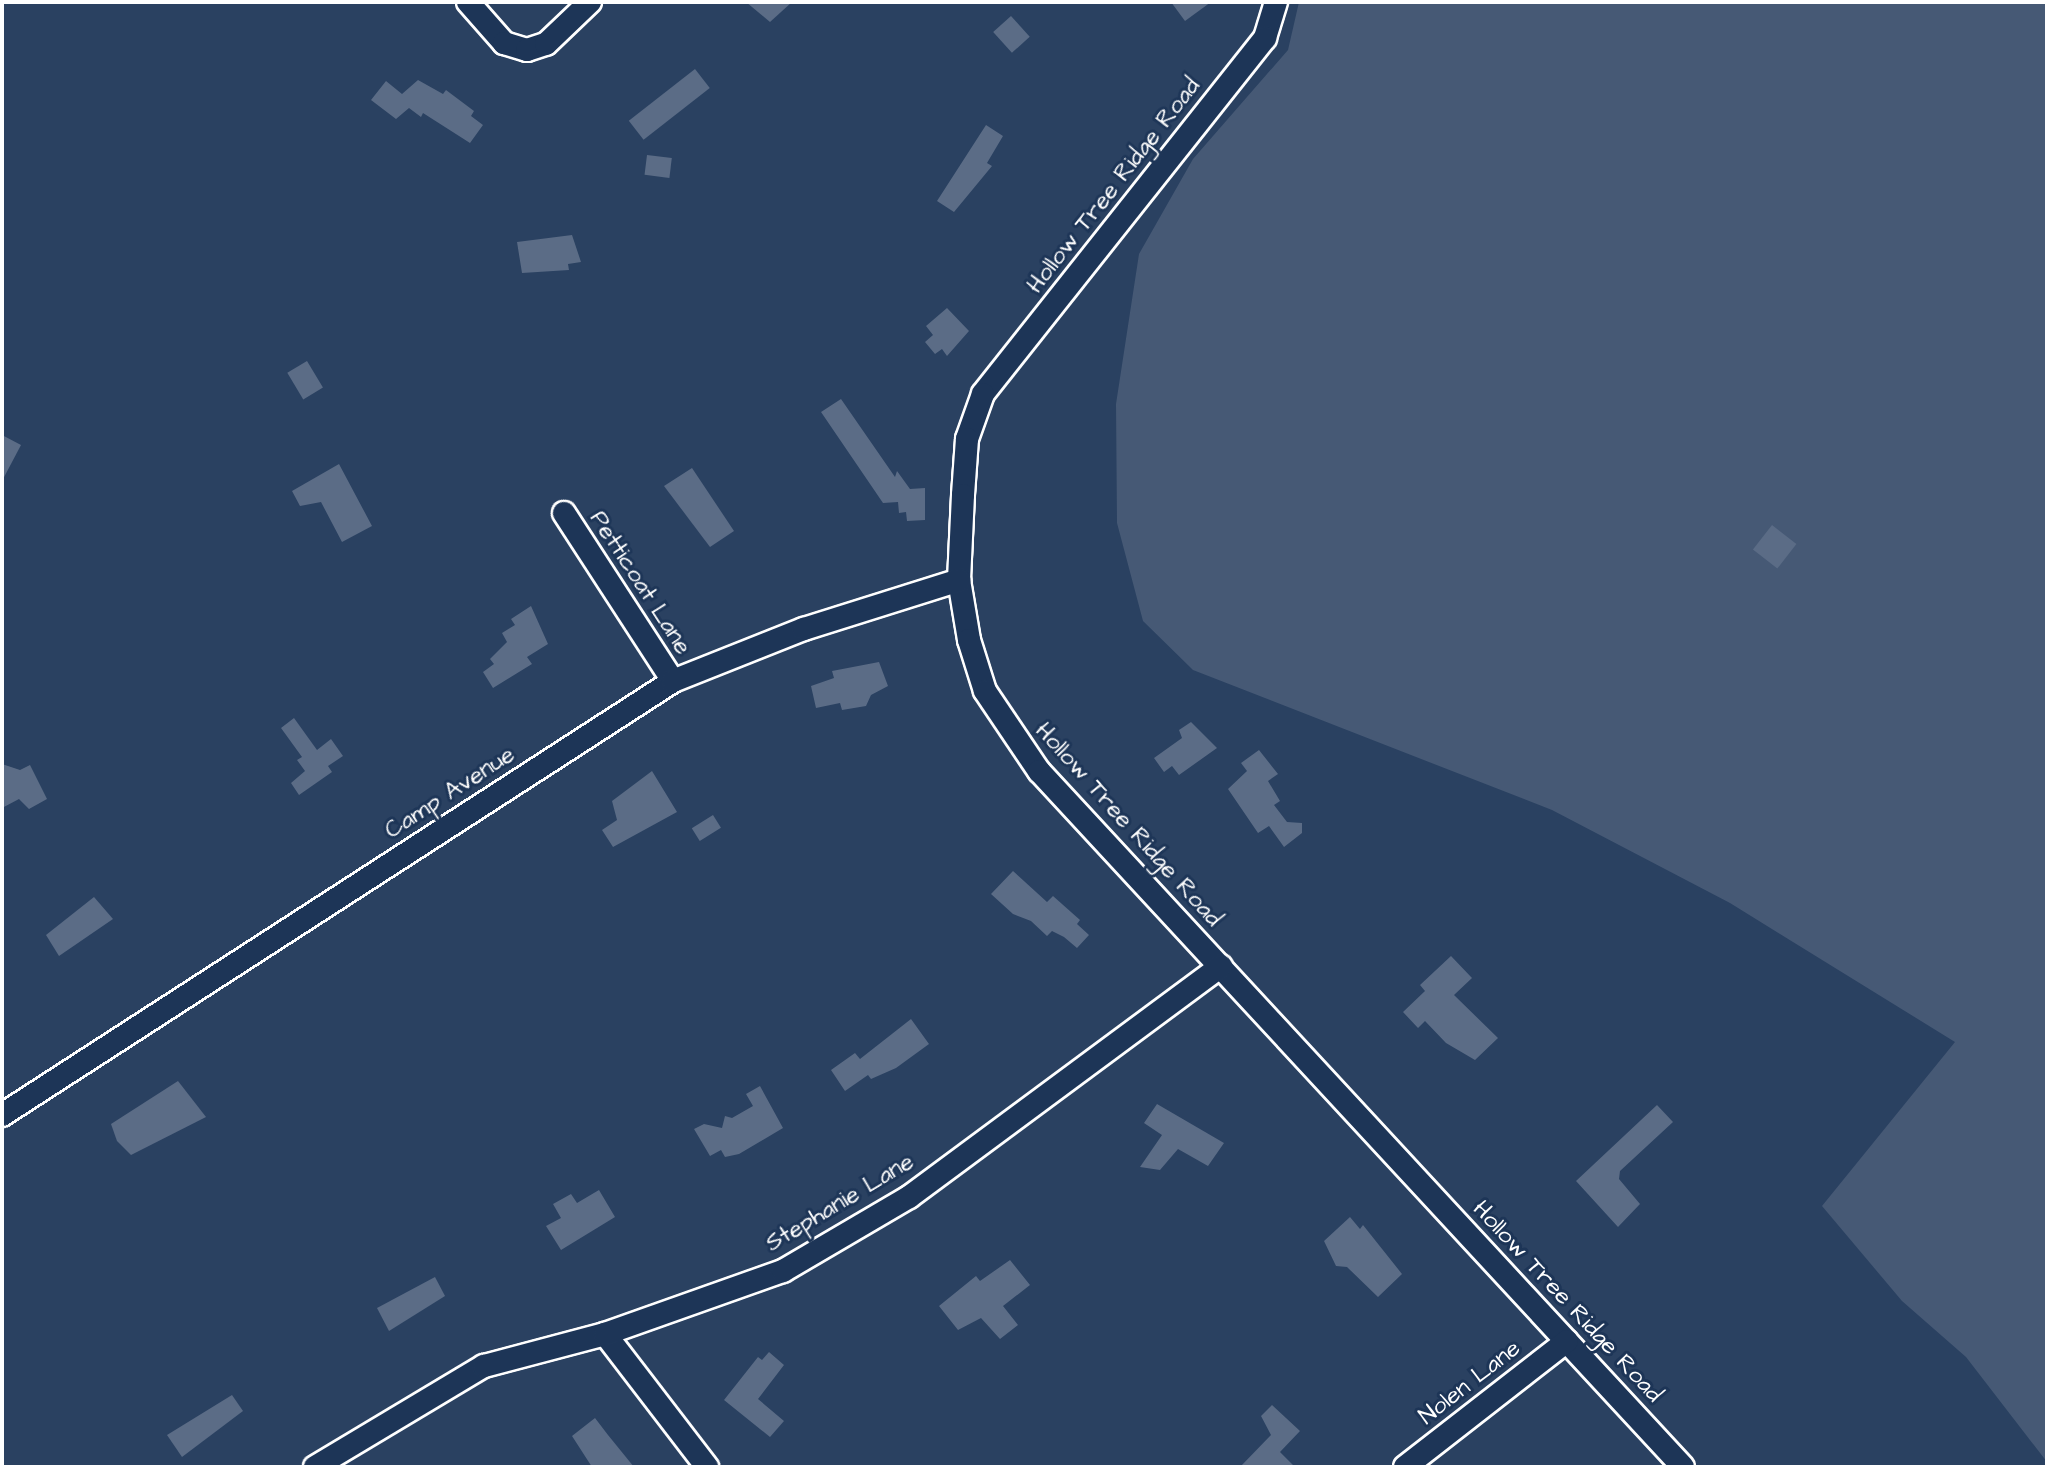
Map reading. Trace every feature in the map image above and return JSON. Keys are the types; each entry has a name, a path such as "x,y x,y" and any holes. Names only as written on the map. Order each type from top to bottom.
{"street":[{"path":"468,2 504,43 527,50 546,44 590,2"},
{"name":"Hollow Tree Ridge Road","path":"1276,2 1265,38 983,394 967,439 959,580 985,691 1007,729 1039,771 1683,1467"},
{"name":"Petticoat Lane","path":"564,513 673,681"},
{"name":"Camp Avenue","path":"2,1115 673,681 804,629 959,580"},
{"name":"Stephanie Lane","path":"315,1467 484,1366 605,1334 783,1271 909,1197 1221,966"},
{"path":"605,1334 707,1467"},
{"name":"Nolen Lane","path":"1405,1467 1567,1341"}],"shaded area":[{"path":"1299,2 2047,2 2047,1462 1966,1357 1902,1301 1822,1206 1955,1042 1730,903 1552,810 1193,670 1143,621 1117,523 1116,404 1139,254 1193,159 1288,50"}],"building":[{"path":"746,2 792,2 770,22"},
{"path":"1171,2 1211,2 1185,21"},
{"path":"1011,16 1030,37 1012,53 993,32"},
{"path":"695,69 710,88 644,140 629,121"},
{"path":"418,80 443,94 446,90 474,111 471,116 483,125 470,143 423,113 421,117 409,108 396,119 371,100 386,81 402,94"},
{"path":"986,125 1003,136 987,163 992,166 954,212 937,201"},
{"path":"647,155 672,158 669,178 645,175"},
{"path":"572,235 581,262 568,264 569,270 522,273 517,242"},
{"path":"947,308 969,331 947,356 942,349 935,354 925,342 933,335 926,326"},
{"path":"307,361 323,388 303,399 287,373"},
{"path":"841,399 895,477 897,471 910,489 925,488 925,520 907,521 906,512 899,513 898,502 883,503 821,412"},
{"path":"2,435 21,445 2,481"},
{"path":"339,464 372,526 342,542 321,502 300,506 292,491"},
{"path":"692,468 734,531 710,547 664,486"},
{"path":"1772,525 1796,544 1777,569 1753,549"},
{"path":"531,606 548,644 527,657 532,664 493,688 483,672 494,664 490,659 507,642 502,633 515,625 511,619"},
{"path":"879,662 888,686 871,695 866,706 842,710 840,703 816,708 811,686 834,678 832,671"},
{"path":"294,718 317,750 331,739 343,756 328,766 332,772 299,795 291,783 305,771 297,760 302,757 281,728"},
{"path":"1191,722 1217,748 1179,775 1172,766 1164,772 1154,758 1182,738 1179,730"},
{"path":"1259,750 1278,774 1268,781 1280,801 1274,805 1287,822 1302,823 1302,833 1284,847 1269,826 1258,833 1228,789 1247,771 1241,763"},
{"path":"2,764 20,770 30,765 47,799 29,809 19,799 2,808"},
{"path":"652,771 677,812 613,847 602,830 617,820 612,801"},
{"path":"713,815 721,828 700,841 692,828"},
{"path":"1013,871 1047,902 1053,896 1080,920 1077,924 1089,935 1077,948 1052,931 1047,936 1031,921 1013,914 991,894"},
{"path":"94,897 113,919 59,956 46,935"},
{"path":"1451,956 1472,978 1454,995 1498,1038 1475,1060 1446,1043 1425,1021 1418,1028 1403,1012 1425,991 1420,985"},
{"path":"911,1019 929,1044 896,1068 871,1079 868,1075 845,1091 831,1070 855,1053 860,1059"},
{"path":"178,1081 206,1117 131,1155 117,1141 111,1124"},
{"path":"760,1086 783,1128 739,1154 725,1157 721,1150 710,1156 694,1129 704,1124 722,1128 725,1116 732,1118 753,1106 746,1094"},
{"path":"1157,1104 1224,1143 1208,1166 1178,1149 1160,1170 1140,1167 1162,1135 1144,1123"},
{"path":"1657,1105 1673,1122 1620,1171 1619,1179 1640,1204 1618,1227 1576,1181"},
{"path":"599,1190 615,1217 561,1250 546,1226 561,1218 553,1204 571,1194 577,1203"},
{"path":"1350,1217 1360,1229 1363,1225 1402,1274 1378,1297 1347,1267 1336,1266 1324,1241"},
{"path":"1010,1260 1030,1285 1003,1306 1018,1325 1000,1339 981,1318 958,1330 939,1306 976,1276 980,1281"},
{"path":"435,1277 445,1296 389,1331 377,1308"},
{"path":"769,1352 784,1365 758,1399 784,1421 770,1437 724,1400 758,1357 762,1360"},
{"path":"232,1395 243,1411 182,1457 167,1435"},
{"path":"1272,1405 1300,1431 1280,1452 1295,1467 1240,1467 1271,1435 1261,1416"},
{"path":"595,1418 634,1467 592,1467 572,1436"}]}
